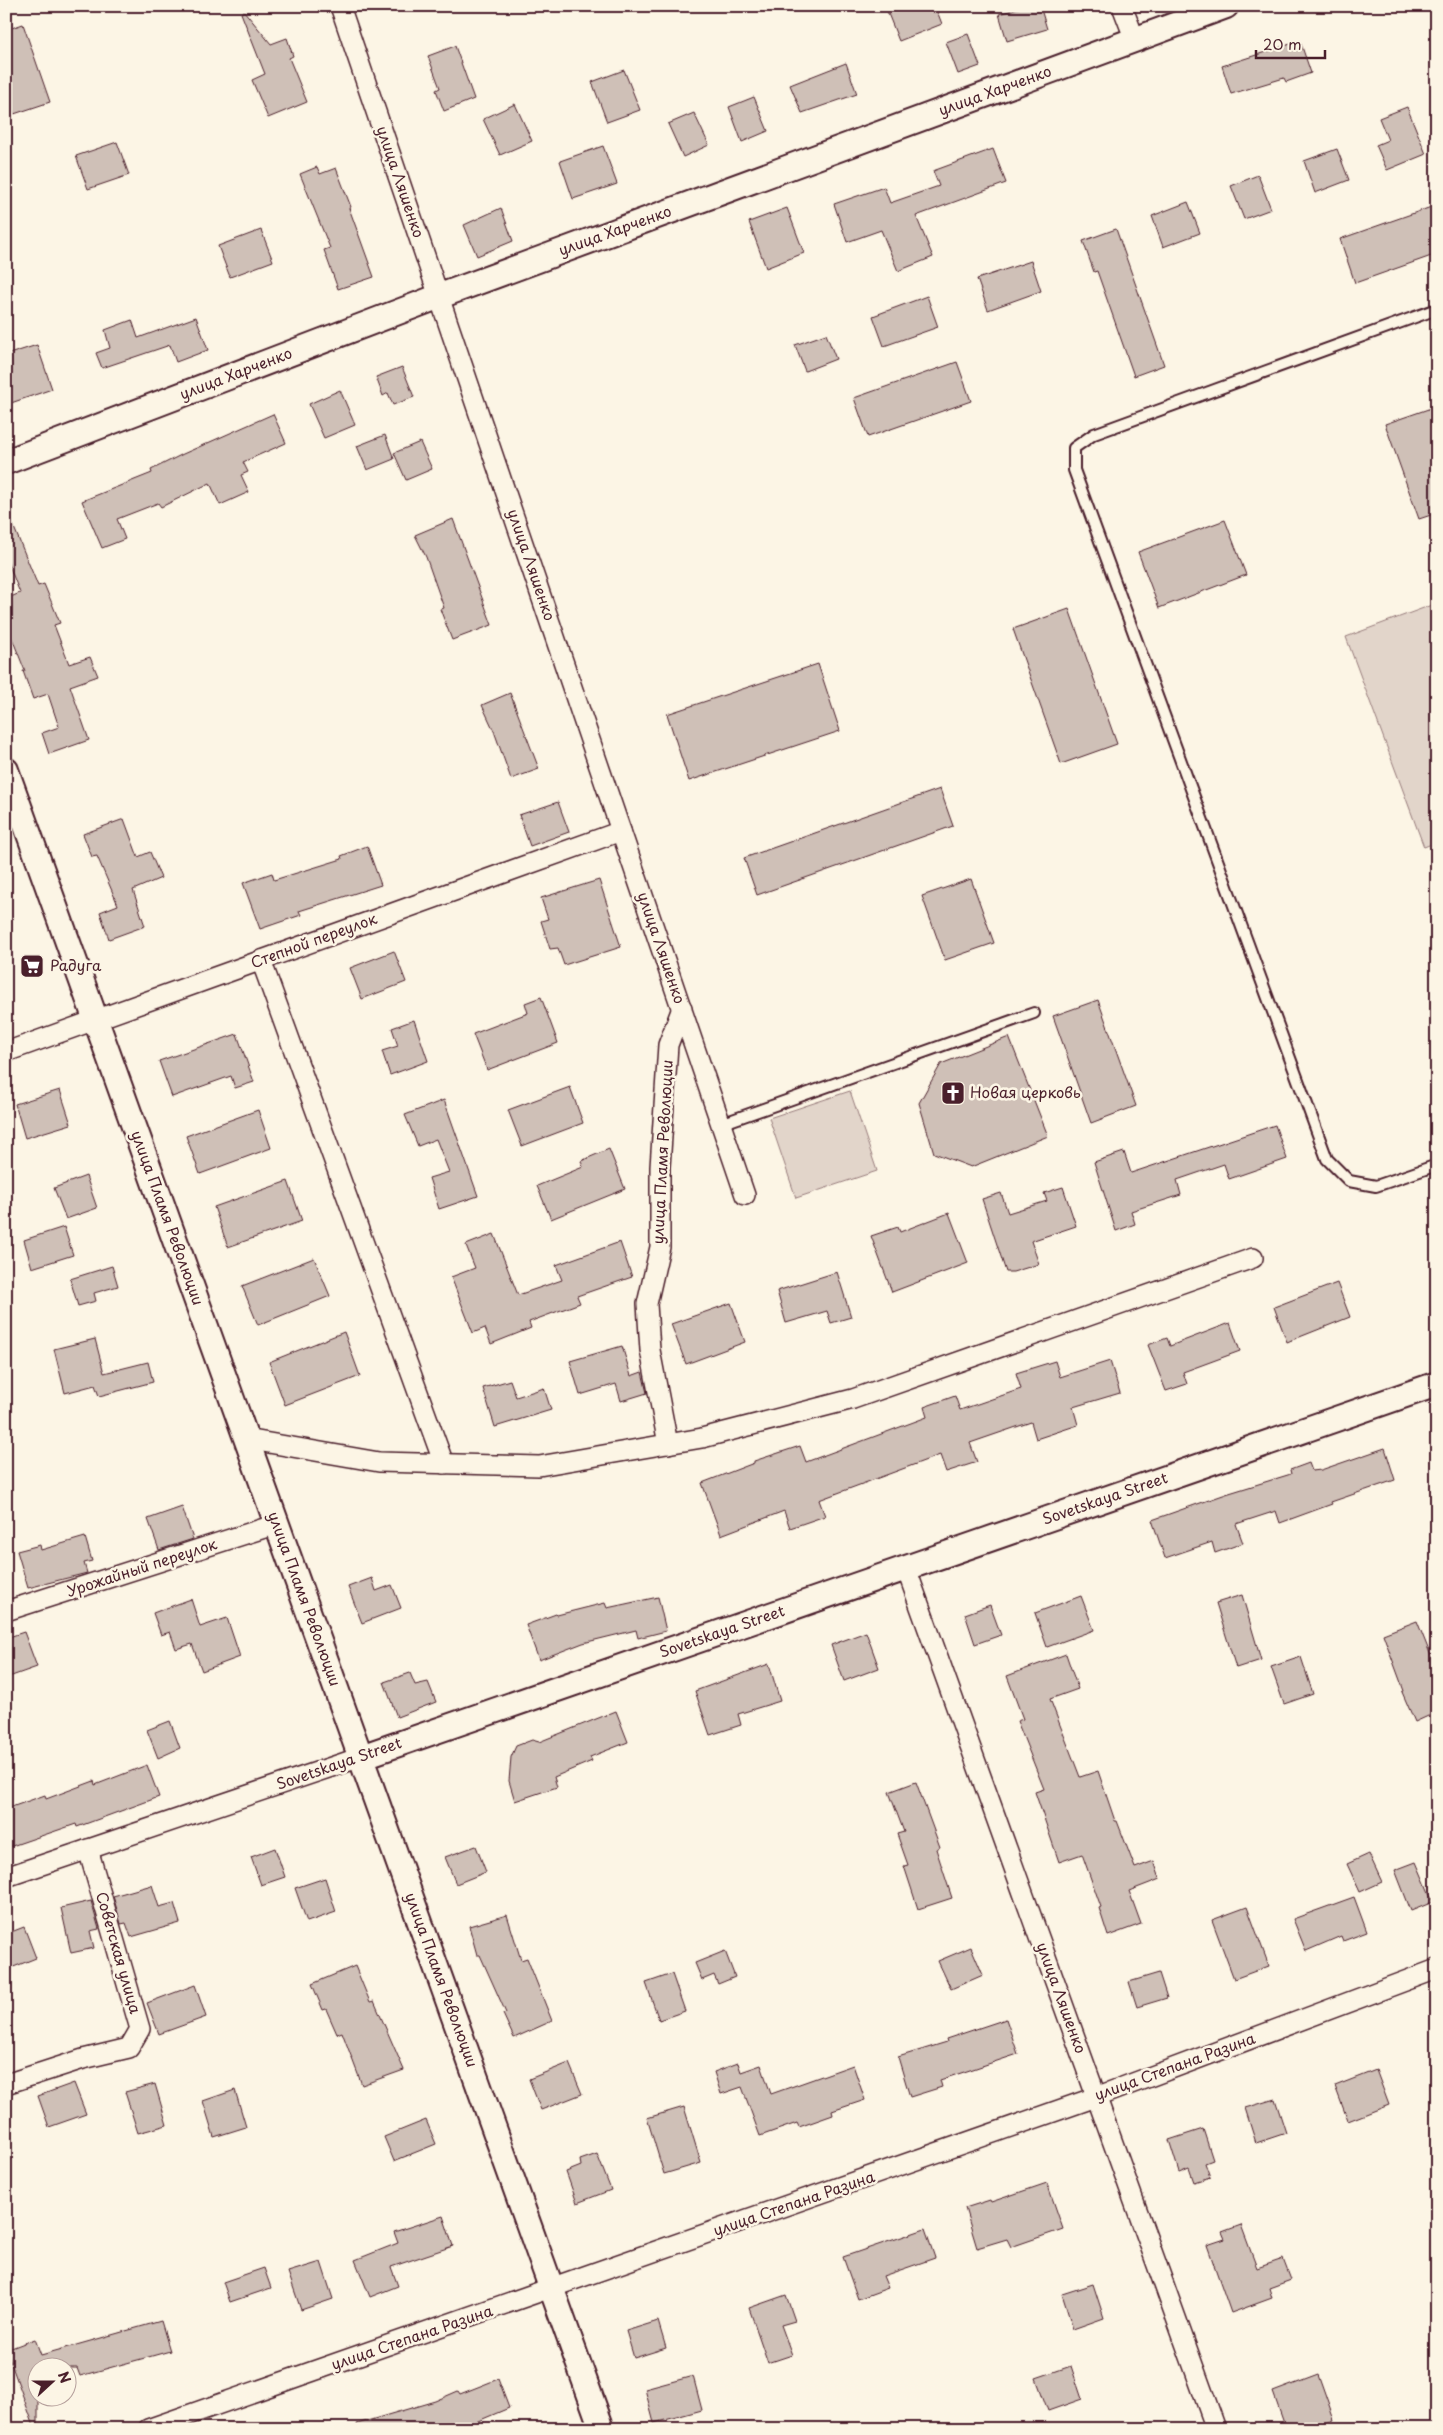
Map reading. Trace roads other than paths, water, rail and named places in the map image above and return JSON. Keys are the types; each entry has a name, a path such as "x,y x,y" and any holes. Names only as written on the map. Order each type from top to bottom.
{"street":[{"name":"улица Ляшенко","path":"340,6 745,1195"},
{"path":"1122,6 1135,40"},
{"name":"улица Харченко","path":"6,462 440,296 1226,6"},
{"name":"улица Пламя Революции","path":"6,770 602,2429"},
{"name":"Степной переулок","path":"6,1052 622,831"},
{"path":"261,960 444,1464"},
{"name":"улица Пламя Революции","path":"668,1444 650,1350 646,1304 660,1247 660,1167 668,1045 682,1008"},
{"path":"246,1438 379,1462 538,1466 702,1438 853,1399 1253,1258"},
{"name":"Sovetskaya Street","path":"6,1877 361,1757 1437,1384"},
{"name":"Урожайный переулок","path":"6,1611 277,1524"},
{"name":"улица Ляшенко","path":"906,1568 1216,2429"},
{"name":"Советская улица","path":"6,2084 83,2059 129,2048 140,2029 88,1849"},
{"name":"улица Степана Разина","path":"148,2429 1096,2097 1437,1969"}],"lane":[{"path":"1437,309 1094,434 1074,448 1074,470 1327,1159 1348,1181 1376,1186 1437,1165"},
{"path":"721,1124 1034,1013"}],"place":[{"name":"Радуга","path":"32,966"},
{"name":"Новая церковь","path":"953,1093"}]}
